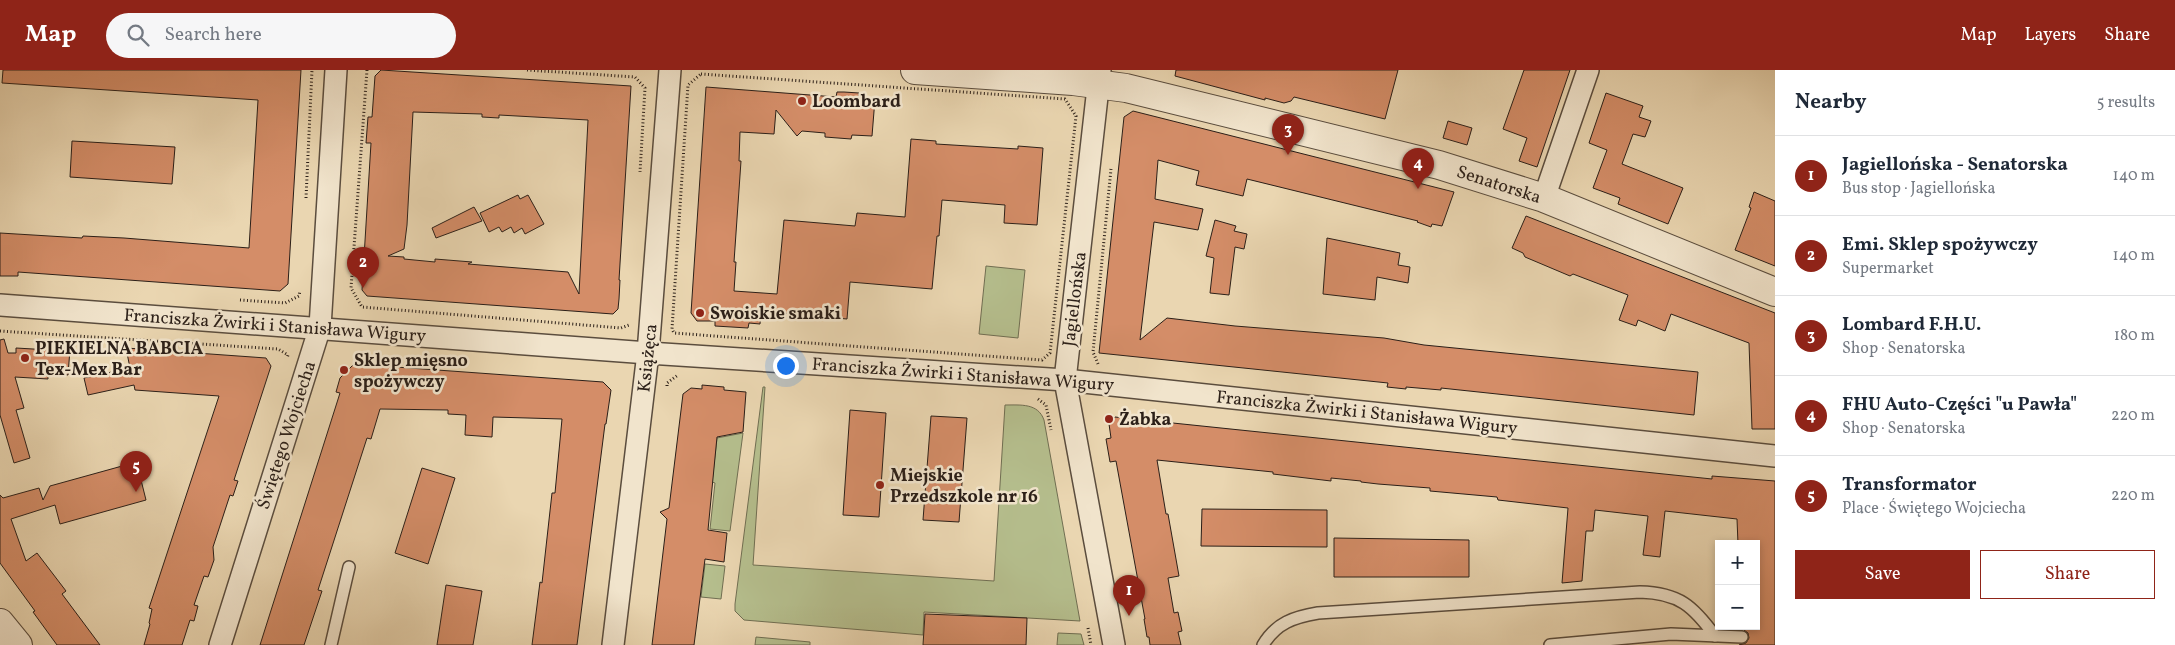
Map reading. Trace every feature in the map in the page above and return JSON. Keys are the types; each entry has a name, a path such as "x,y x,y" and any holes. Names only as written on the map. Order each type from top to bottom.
{"street":[{"name":"Świętego Wojciecha","path":"220,645 320,328 336,70"},
{"name":"Książęca","path":"613,645 648,353 670,70"},
{"name":"Senatorska","path":"915,70 1099,77 1150,93 1439,165 1544,198 1775,292"},
{"path":"1544,198 1588,70"},
{"name":"Jagiellońska","path":"1099,77 1065,380 1114,645"},
{"name":"Franciszka Żwirki i Stanisława Wigury","path":"0,305 648,353 1065,380 1775,456"},
{"path":"0,623 18,645"}],"lane":[{"path":"331,645 349,567"},
{"path":"1263,645 1270,634 1282,624 1300,616 1318,613 1640,592 1656,593 1680,601 1699,614 1716,636"},
{"path":"1550,645 1671,634 1742,637"}],"path":[{"path":"305,207 312,70"},
{"path":"367,70 351,288 362,307 621,328 630,324"},
{"path":"527,70 635,77 645,88 639,176"},
{"path":"701,74 1065,99 1076,116 1050,353 1039,360 674,333 672,329 688,85 701,74"},
{"path":"1101,370 1094,352 1112,164"},
{"path":"236,300 285,303 299,296 301,285"},
{"path":"0,331 278,349 288,355 285,364"},
{"path":"666,393 667,383 679,374"},
{"path":"1036,398 1046,405 1053,437"},
{"path":"1086,619 1091,645"}],"green space":[{"path":"986,266 1025,270 1018,338 979,334"},
{"path":"763,387 765,387 753,565 994,581 1005,405 1028,406 1038,410 1044,420 1080,621 924,612 923,635 744,620 735,611 735,604"},
{"path":"743,433 730,531 710,529 715,483 712,482 717,438"},
{"path":"705,564 725,566 721,599 701,597"},
{"path":"1058,633 1081,634 1084,645 1057,645"},
{"path":"756,637 810,642 810,645 755,645"}],"building":[{"path":"3,70 301,70 288,284 280,291 18,272 18,276 0,276 0,233 82,238 83,236 124,238 249,248 258,100 2,83"},
{"path":"381,70 631,86 618,309 613,314 367,296 362,290 371,143 366,143 368,117 372,117 375,76","holes":["413,112 482,114 482,117 499,118 499,115 588,120 579,294 568,272 468,264 472,262 435,259 435,262 388,256 404,249"]},
{"path":"1176,70 1398,70 1385,119 1294,97 1291,101 1284,103 1265,98 1265,100 1175,76"},
{"path":"1524,70 1570,70 1537,167 1519,161 1527,138 1503,129"},
{"path":"706,87 836,97 837,92 859,93 859,98 875,99 872,136 852,135 851,139 825,137 825,133 802,131 797,136 776,110 774,134 740,132 739,161 741,161 734,262 736,262 734,291 777,294 784,220 855,226 857,213 905,217 911,139 936,141 936,144 1018,149 1018,146 1043,148 1037,225 1004,223 1005,205 942,200 932,289 850,282 847,319 761,311 760,324 749,323 748,328 715,326 715,321 697,321 691,313"},
{"path":"1606,93 1643,106 1639,117 1651,121 1645,137 1633,134 1622,164 1683,188 1668,224 1618,204 1620,198 1593,188 1607,150 1589,143"},
{"path":"1133,111 1454,192 1442,226 1432,224 1431,227 1418,221 1247,179 1243,196 1196,185 1199,171 1158,160 1155,199 1203,209 1198,230 1154,222 1140,340 1167,318 1235,326 1384,338 1424,345 1698,372 1694,415 1441,388 1441,390 1406,387 1406,389 1387,387 1388,383 1099,353 1124,117"},
{"path":"1448,121 1472,128 1467,145 1443,138"},
{"path":"72,141 175,147 172,184 70,177"},
{"path":"1754,192 1775,201 1775,266 1735,250 1751,208 1749,207"},
{"path":"518,195 520,199 528,195 544,224 525,234 522,228 514,233 511,227 502,232 499,227 489,232 480,213"},
{"path":"474,207 482,221 436,238 432,228"},
{"path":"1526,216 1775,313 1775,429 1752,429 1749,343 1671,314 1665,331 1638,320 1636,326 1619,320 1628,295 1573,274 1570,276 1525,257 1523,253 1512,248"},
{"path":"1215,220 1236,226 1234,231 1247,234 1244,249 1235,247 1229,295 1210,293 1214,258 1206,256"},
{"path":"1327,238 1400,253 1398,265 1410,267 1408,283 1377,277 1375,300 1323,294"},
{"path":"4,339 8,353 16,353 16,348 50,350 50,347 70,349 68,375 48,373 48,379 15,377 24,408 16,410 30,458 14,463 0,415 0,340"},
{"path":"126,348 266,358 271,366 234,480 238,481 233,496 230,495 213,547 214,560 208,577 204,576 194,605 198,606 194,621 190,620 182,645 144,645 150,624 152,609 149,608 219,396 135,390 134,385 88,395 84,378 130,368"},
{"path":"354,364 603,382 611,390 577,645 532,645 540,582 542,583 552,493 555,493 562,419 493,417 492,437 465,435 466,415 448,414 448,410 380,409 371,439 367,438 318,590 322,591 304,645 260,645 340,393 336,392 340,378"},
{"path":"702,385 746,392 743,432 717,437 708,530 727,533 724,562 705,559 694,645 652,645 667,519 660,512 669,508 683,394 691,388 702,389"},
{"path":"850,410 886,413 879,517 843,515"},
{"path":"931,416 967,418 959,522 923,520"},
{"path":"1115,417 1712,479 1712,476 1775,481 1775,645 1739,645 1746,643 1749,638 1748,633 1744,630 1760,630 1760,540 1738,540 1737,519 1665,511 1660,557 1643,555 1648,516 1595,510 1593,531 1586,531 1582,581 1562,583 1568,508 1498,500 1497,497 1430,491 1430,488 1331,478 1331,481 1273,474 1273,472 1157,460 1179,576 1168,578 1174,613 1178,612 1182,631 1178,632 1181,645 1150,645 1116,461 1110,462 1106,439 1111,438 1109,424"},
{"path":"133,463 138,480 141,480 146,500 60,524 55,505 11,519 26,561 37,553 66,591 62,594 100,645 57,645 0,563 0,495 3,498 39,488 43,500 50,486"},
{"path":"422,468 455,478 428,564 395,553"},
{"path":"1202,509 1327,510 1327,547 1201,546"},
{"path":"1334,538 1469,540 1469,577 1334,577"},
{"path":"446,585 482,591 473,645 437,645"},
{"path":"925,614 1027,618 1026,645 923,645"}],"place":[{"name":"Loombard","path":"802,101"},
{"name":"Lombard F.H.U.","path":"1288,155"},
{"name":"FHU Auto-Części \"u Pawła\"","path":"1418,189"},
{"name":"Emi. Sklep spożywczy","path":"363,288"},
{"name":"Swoiskie smaki","path":"700,313"},
{"name":"PIEKIELNA BABCIA Tex-Mex Bar","path":"25,358"},
{"name":"Sklep mięsno spożywczy","path":"344,370"},
{"name":"Żabka","path":"1109,419"},
{"name":"Miejskie Przedszkole nr 16","path":"880,485"},
{"name":"Transformator","path":"136,492"},
{"name":"Jagiellońska - Senatorska","path":"1129,616"}]}
